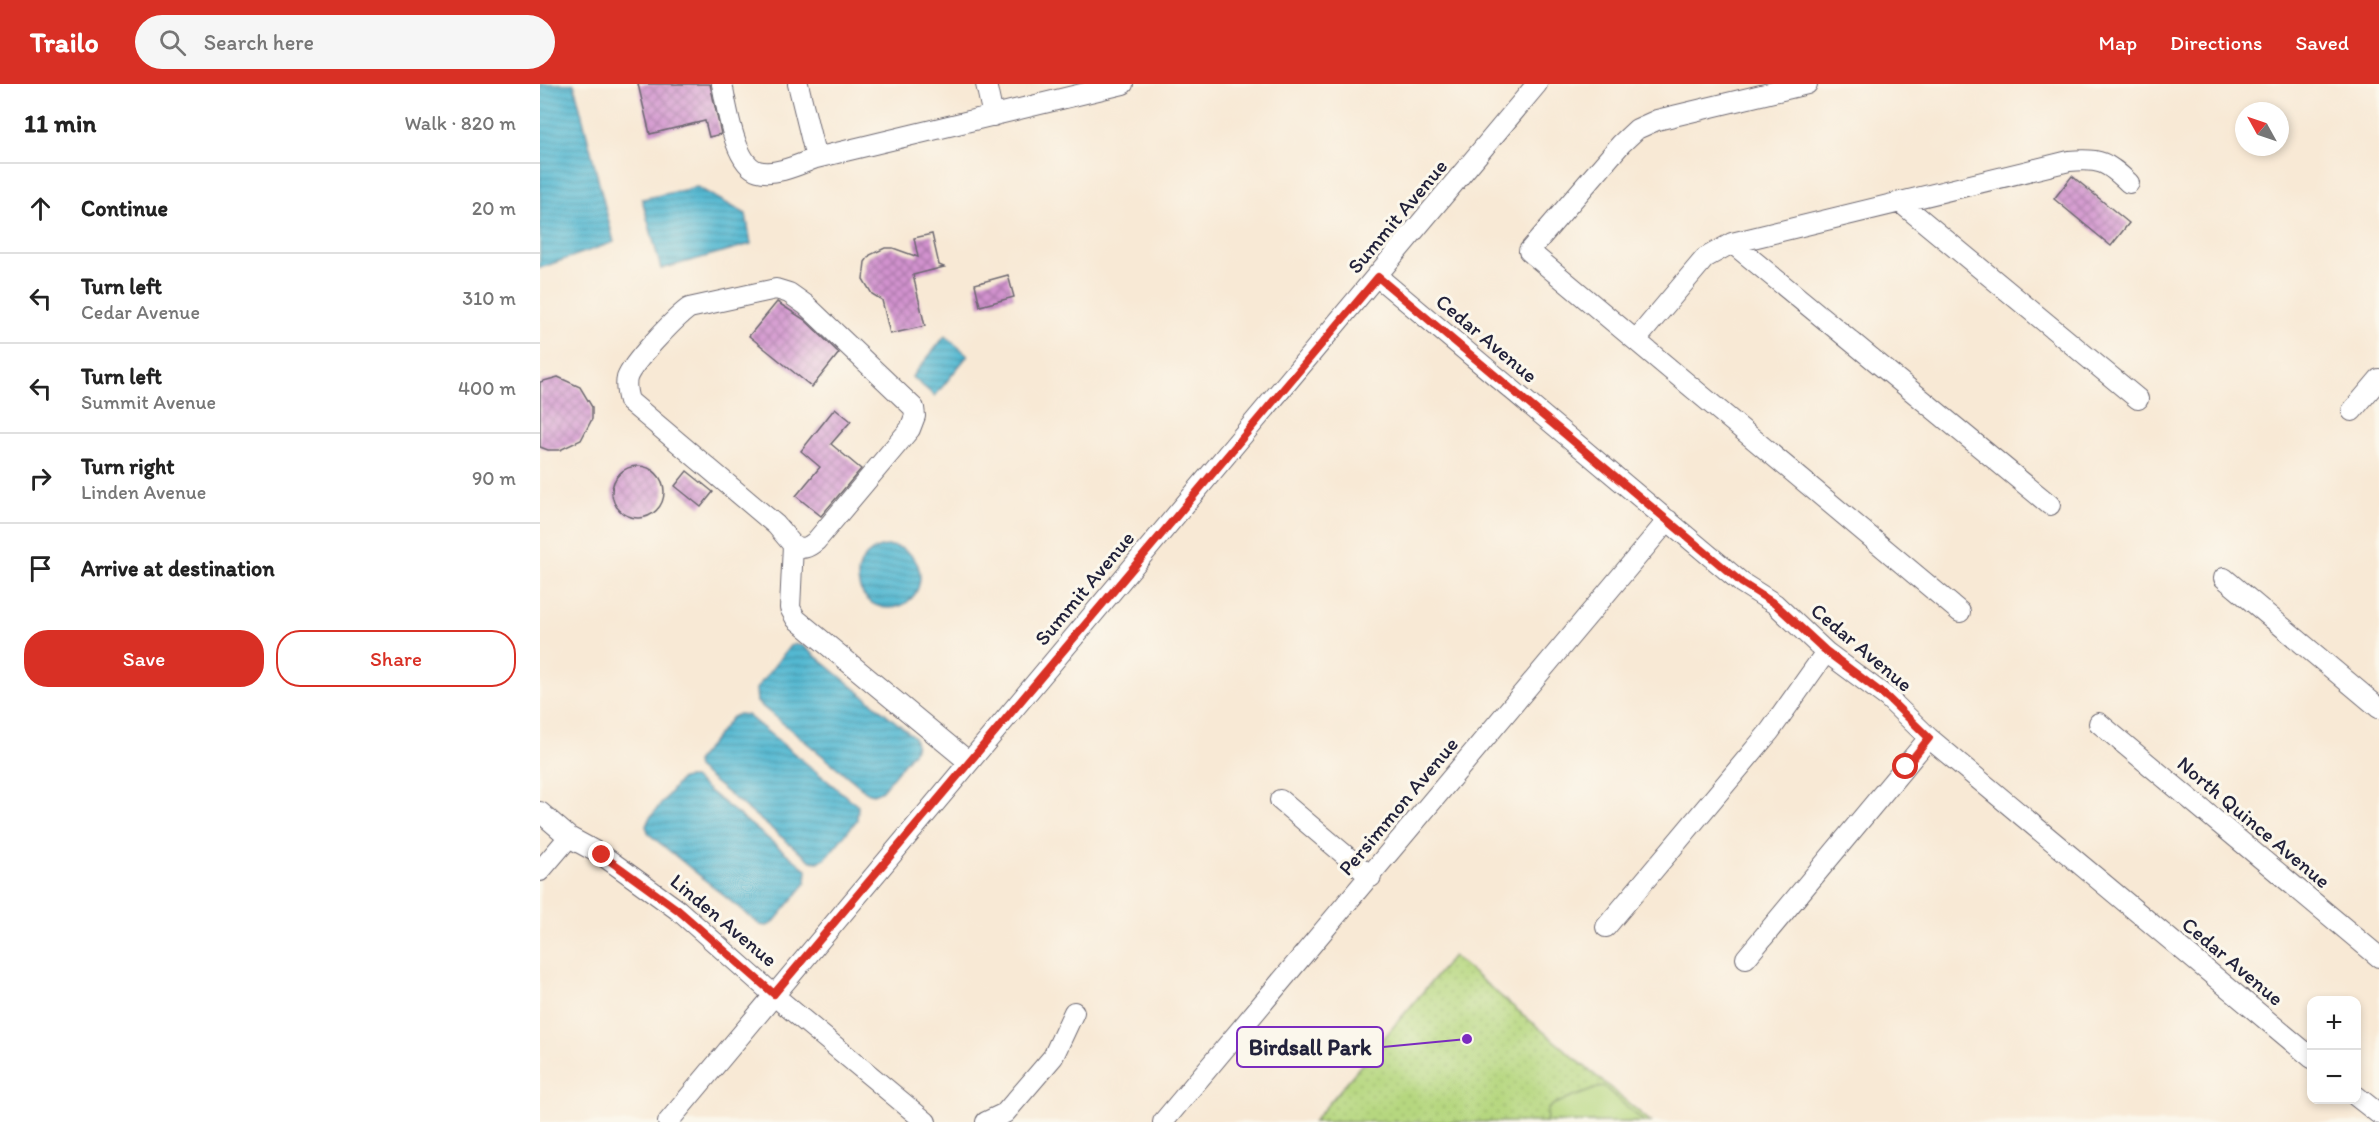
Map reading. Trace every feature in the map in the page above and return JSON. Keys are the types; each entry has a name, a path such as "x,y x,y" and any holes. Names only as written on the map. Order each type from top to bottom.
{"street":[{"path":"722,84 740,155 749,166 759,171 777,171 816,158 1123,84"},
{"path":"798,84 816,158"},
{"path":"986,84 993,116"},
{"name":"Summit Avenue","path":"668,1122 1378,277 1537,84"},
{"path":"1807,84 1657,120 1637,129 1621,144 1529,251 1960,612"},
{"path":"1636,340 1706,258 1732,243 2077,160 2093,159 2109,164 2129,183"},
{"path":"1900,202 2139,399"},
{"path":"1732,243 2050,505"},
{"name":"Cedar Avenue","path":"1378,277 1742,583 1775,604 1826,651 1888,698 1929,738 2307,1054"},
{"path":"793,545 800,549 816,542 910,429 915,417 914,408 806,305 789,292 776,290 689,308 680,314 635,365 627,378 626,391 629,402 776,525 793,545 790,608 796,619 969,762"},
{"path":"2352,411 2379,379"},
{"name":"Persimmon Avenue","path":"1163,1122 1371,877 1668,520"},
{"path":"2224,578 2375,697"},
{"path":"1606,927 1770,730 1826,651"},
{"name":"North Quince Avenue","path":"2099,723 2379,957"},
{"path":"1746,958 1929,738"},
{"path":"1280,800 1371,877"},
{"name":"Linden Avenue","path":"540,813 569,837 602,855 678,910 926,1122"},
{"path":"540,871 569,837"},
{"path":"986,1122 1005,1113 1053,1057 1074,1012"}],"green space":[{"path":"1453,956 1651,1122 1313,1122"},
{"path":"1603,1086 1644,1122 1546,1122 1548,1109 1554,1104"}],"water":[{"path":"540,84 574,84 614,242 540,268"},
{"path":"697,187 746,214 751,244 661,269 642,199"},
{"path":"945,336 968,355 935,396 912,377"},
{"path":"889,546 906,551 911,555 915,560 920,577 915,594 911,599 906,603 889,608 872,603 867,599 863,594 858,577 863,560 867,555 872,551"},
{"path":"796,644 803,646 914,737 916,744 914,751 881,791 873,794 867,792 757,702 756,689 790,646"},
{"path":"739,714 747,715 858,806 857,820 825,859 818,862 811,861 697,768 696,762 732,717"},
{"path":"693,778 807,870 806,883 773,923 767,926 760,925 649,834 646,826 649,819 680,780"}],"building":[{"path":"638,84 710,84 721,134 709,137 705,121 650,134"},
{"path":"2072,176 2129,223 2111,246 2054,199"},
{"path":"932,234 939,265 944,267 913,275 925,326 890,334 882,300 872,294 863,279 865,262 870,255 885,248 893,248 918,257 914,238"},
{"path":"1008,275 1014,297 980,306 975,284"},
{"path":"777,302 805,320 839,353 812,387 749,336"},
{"path":"558,377 580,387 592,407 592,419 581,440 560,450 548,450 540,447 540,382"},
{"path":"835,408 851,421 831,444 861,469 821,516 796,496 820,467 801,451"},
{"path":"638,466 648,468 656,474 662,482 664,492 662,502 656,510 648,516 638,518 628,516 620,510 614,502 612,492 614,482 620,474 628,468"},
{"path":"687,471 713,492 701,507 675,486"}],"place":[{"name":"Birdsall Park","path":"1467,1039"}],"route":[{"path":"602,855 678,910 774,994 1378,277 1742,583 1775,604 1826,651 1888,698 1929,738 1906,767"}]}
